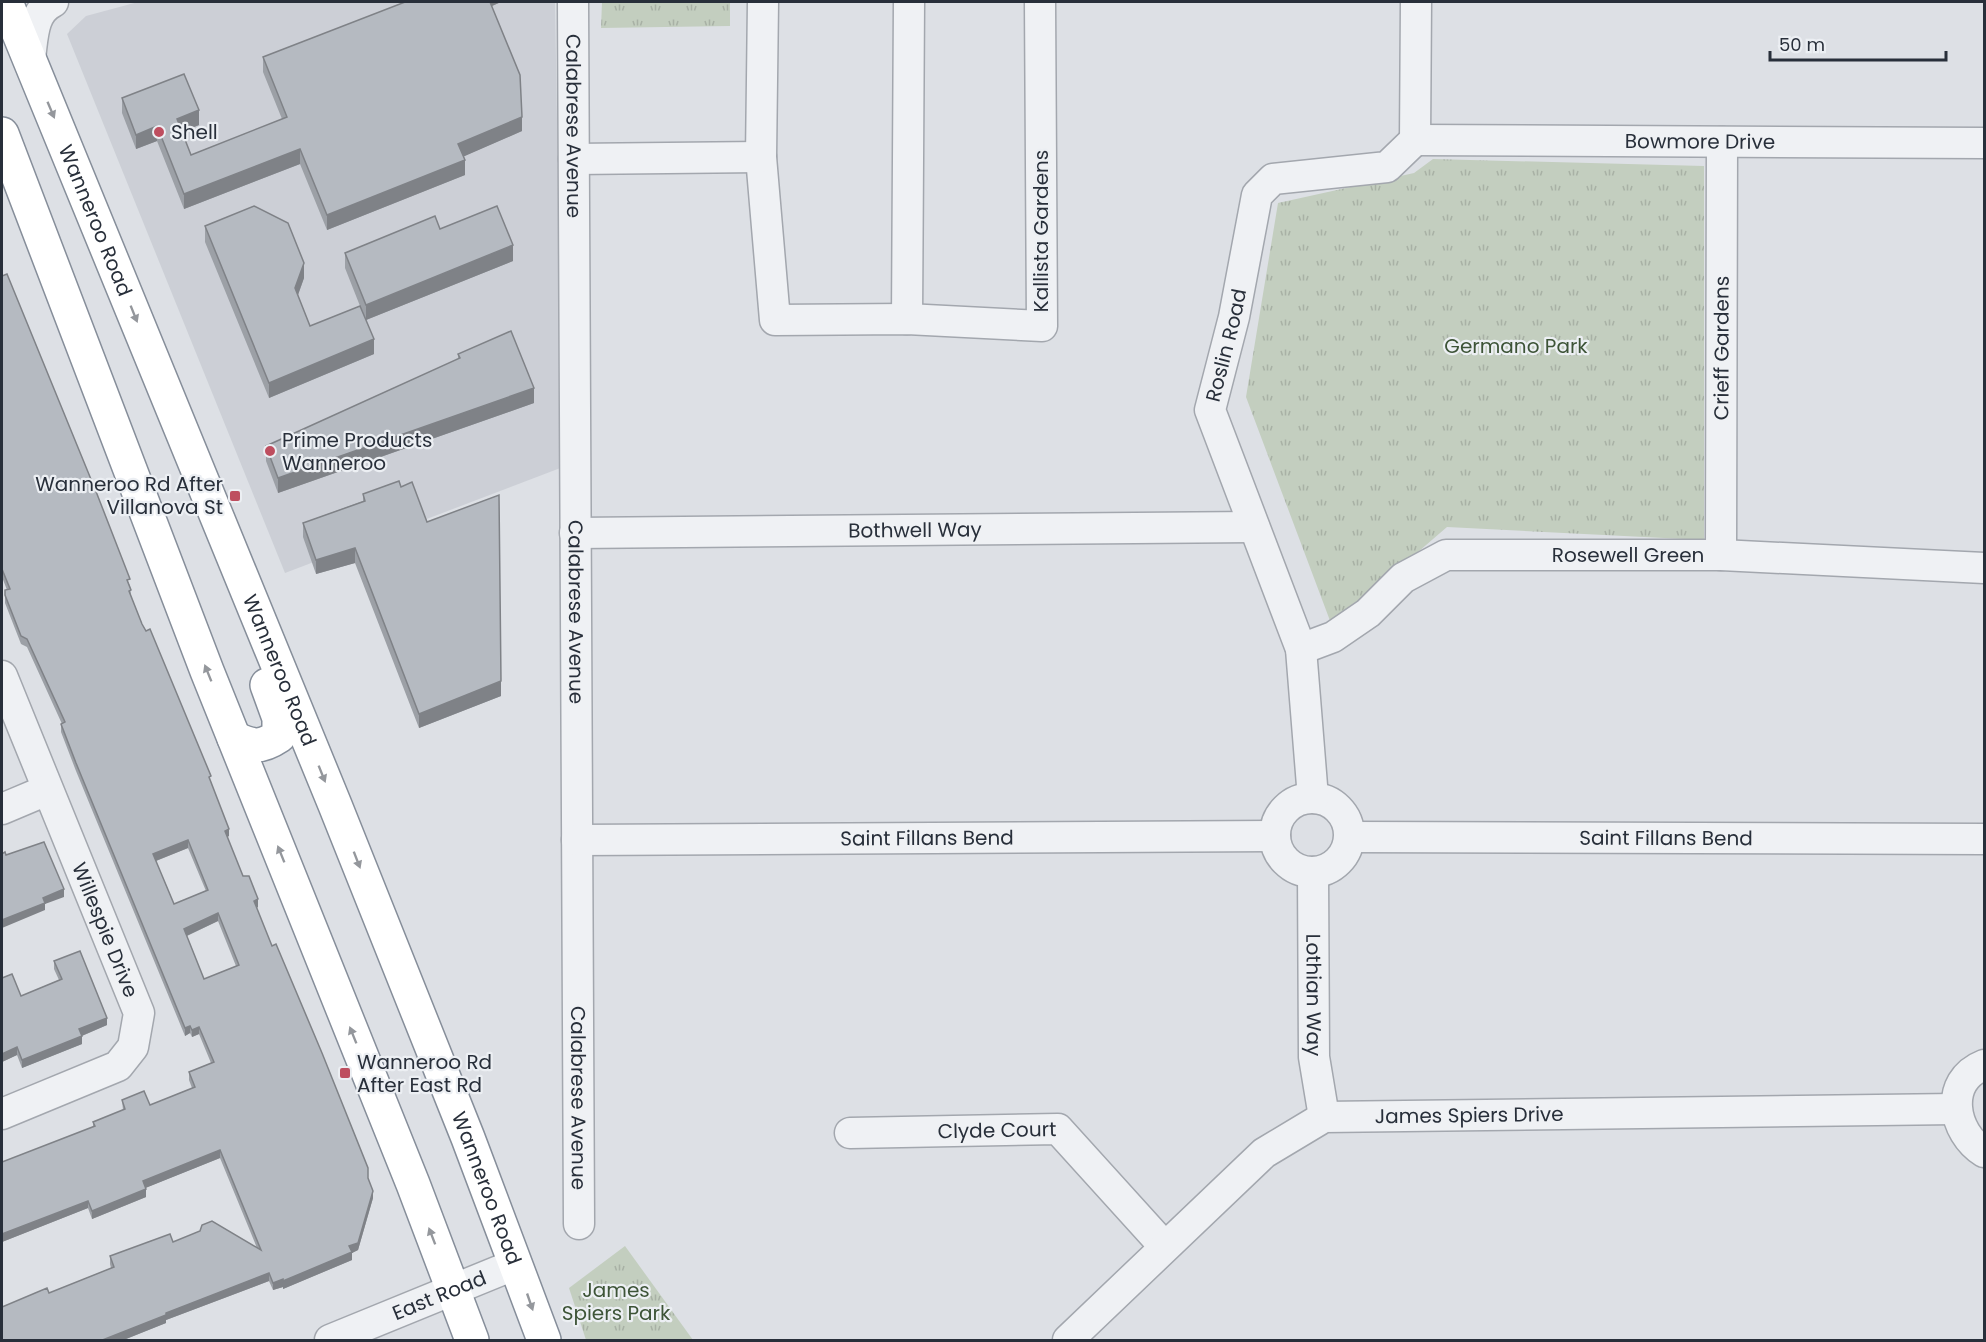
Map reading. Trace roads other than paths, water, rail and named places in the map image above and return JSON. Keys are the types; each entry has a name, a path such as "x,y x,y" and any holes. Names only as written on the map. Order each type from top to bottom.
{"highway":[{"name":"Wanneroo Road","path":"6,2 195,468 285,680 516,1264 543,1341"},
{"path":"2,134 234,738 472,1341"},
{"path":"195,468 207,534 279,717 279,736 265,745 252,747 234,738"}],"street":[{"path":"30,58 34,25 46,4 52,2"},
{"name":"Calabrese Avenue","path":"573,2 579,1224"},
{"name":"Kallista Gardens","path":"763,2 761,157 775,320 907,319 1042,326 1040,2"},
{"path":"907,319 909,2"},
{"path":"1415,140 1416,2"},
{"name":"Bowmore Drive","path":"1415,140 1984,143"},
{"name":"Roslin Road","path":"1313,798 1301,649 1210,410 1234,317 1257,195 1274,179 1387,167 1415,140"},
{"name":"Crieff Gardens","path":"1721,555 1722,142"},
{"path":"573,159 761,157"},
{"name":"Bothwell Way","path":"576,533 1254,527"},
{"name":"Rosewell Green","path":"1301,649 1334,637 1368,613 1403,578 1446,555 1721,555 1984,568"},
{"name":"Willespie Drive","path":"2,676 139,1013 133,1047 118,1066 2,1114"},
{"path":"2,809 47,790"},
{"path":"1313,798 1326,800 1337,807 1345,817 1350,837 1347,849 1340,861 1330,868 1313,872 1300,871 1288,864 1280,855 1275,836 1276,824 1283,812 1292,803 1313,798"},
{"name":"Saint Fillans Bend","path":"577,840 1275,836"},
{"name":"Saint Fillans Bend","path":"1350,837 1984,839"},
{"name":"Lothian Way","path":"1313,872 1314,1057 1324,1117"},
{"path":"1984,1065 1967,1078 1959,1093 1956,1109 1962,1132 1973,1145 1984,1152"},
{"name":"James Spiers Drive","path":"1324,1117 1956,1109"},
{"path":"1068,1341 1164,1246 1264,1153 1324,1117"},
{"name":"Clyde Court","path":"850,1133 1058,1129 1164,1246"},
{"name":"East Road","path":"330,1341 516,1264"}],"place":[{"name":"Shell","path":"159,132"},
{"name":"Prime Products Wanneroo","path":"270,451"},
{"name":"Wanneroo Rd After Villanova St","path":"235,496"},
{"name":"Wanneroo Rd After East Rd","path":"345,1073"}],"park label":[{"name":"Germano Park","path":"1516,346"},
{"name":"James Spiers Park","path":"616,1302"}]}
